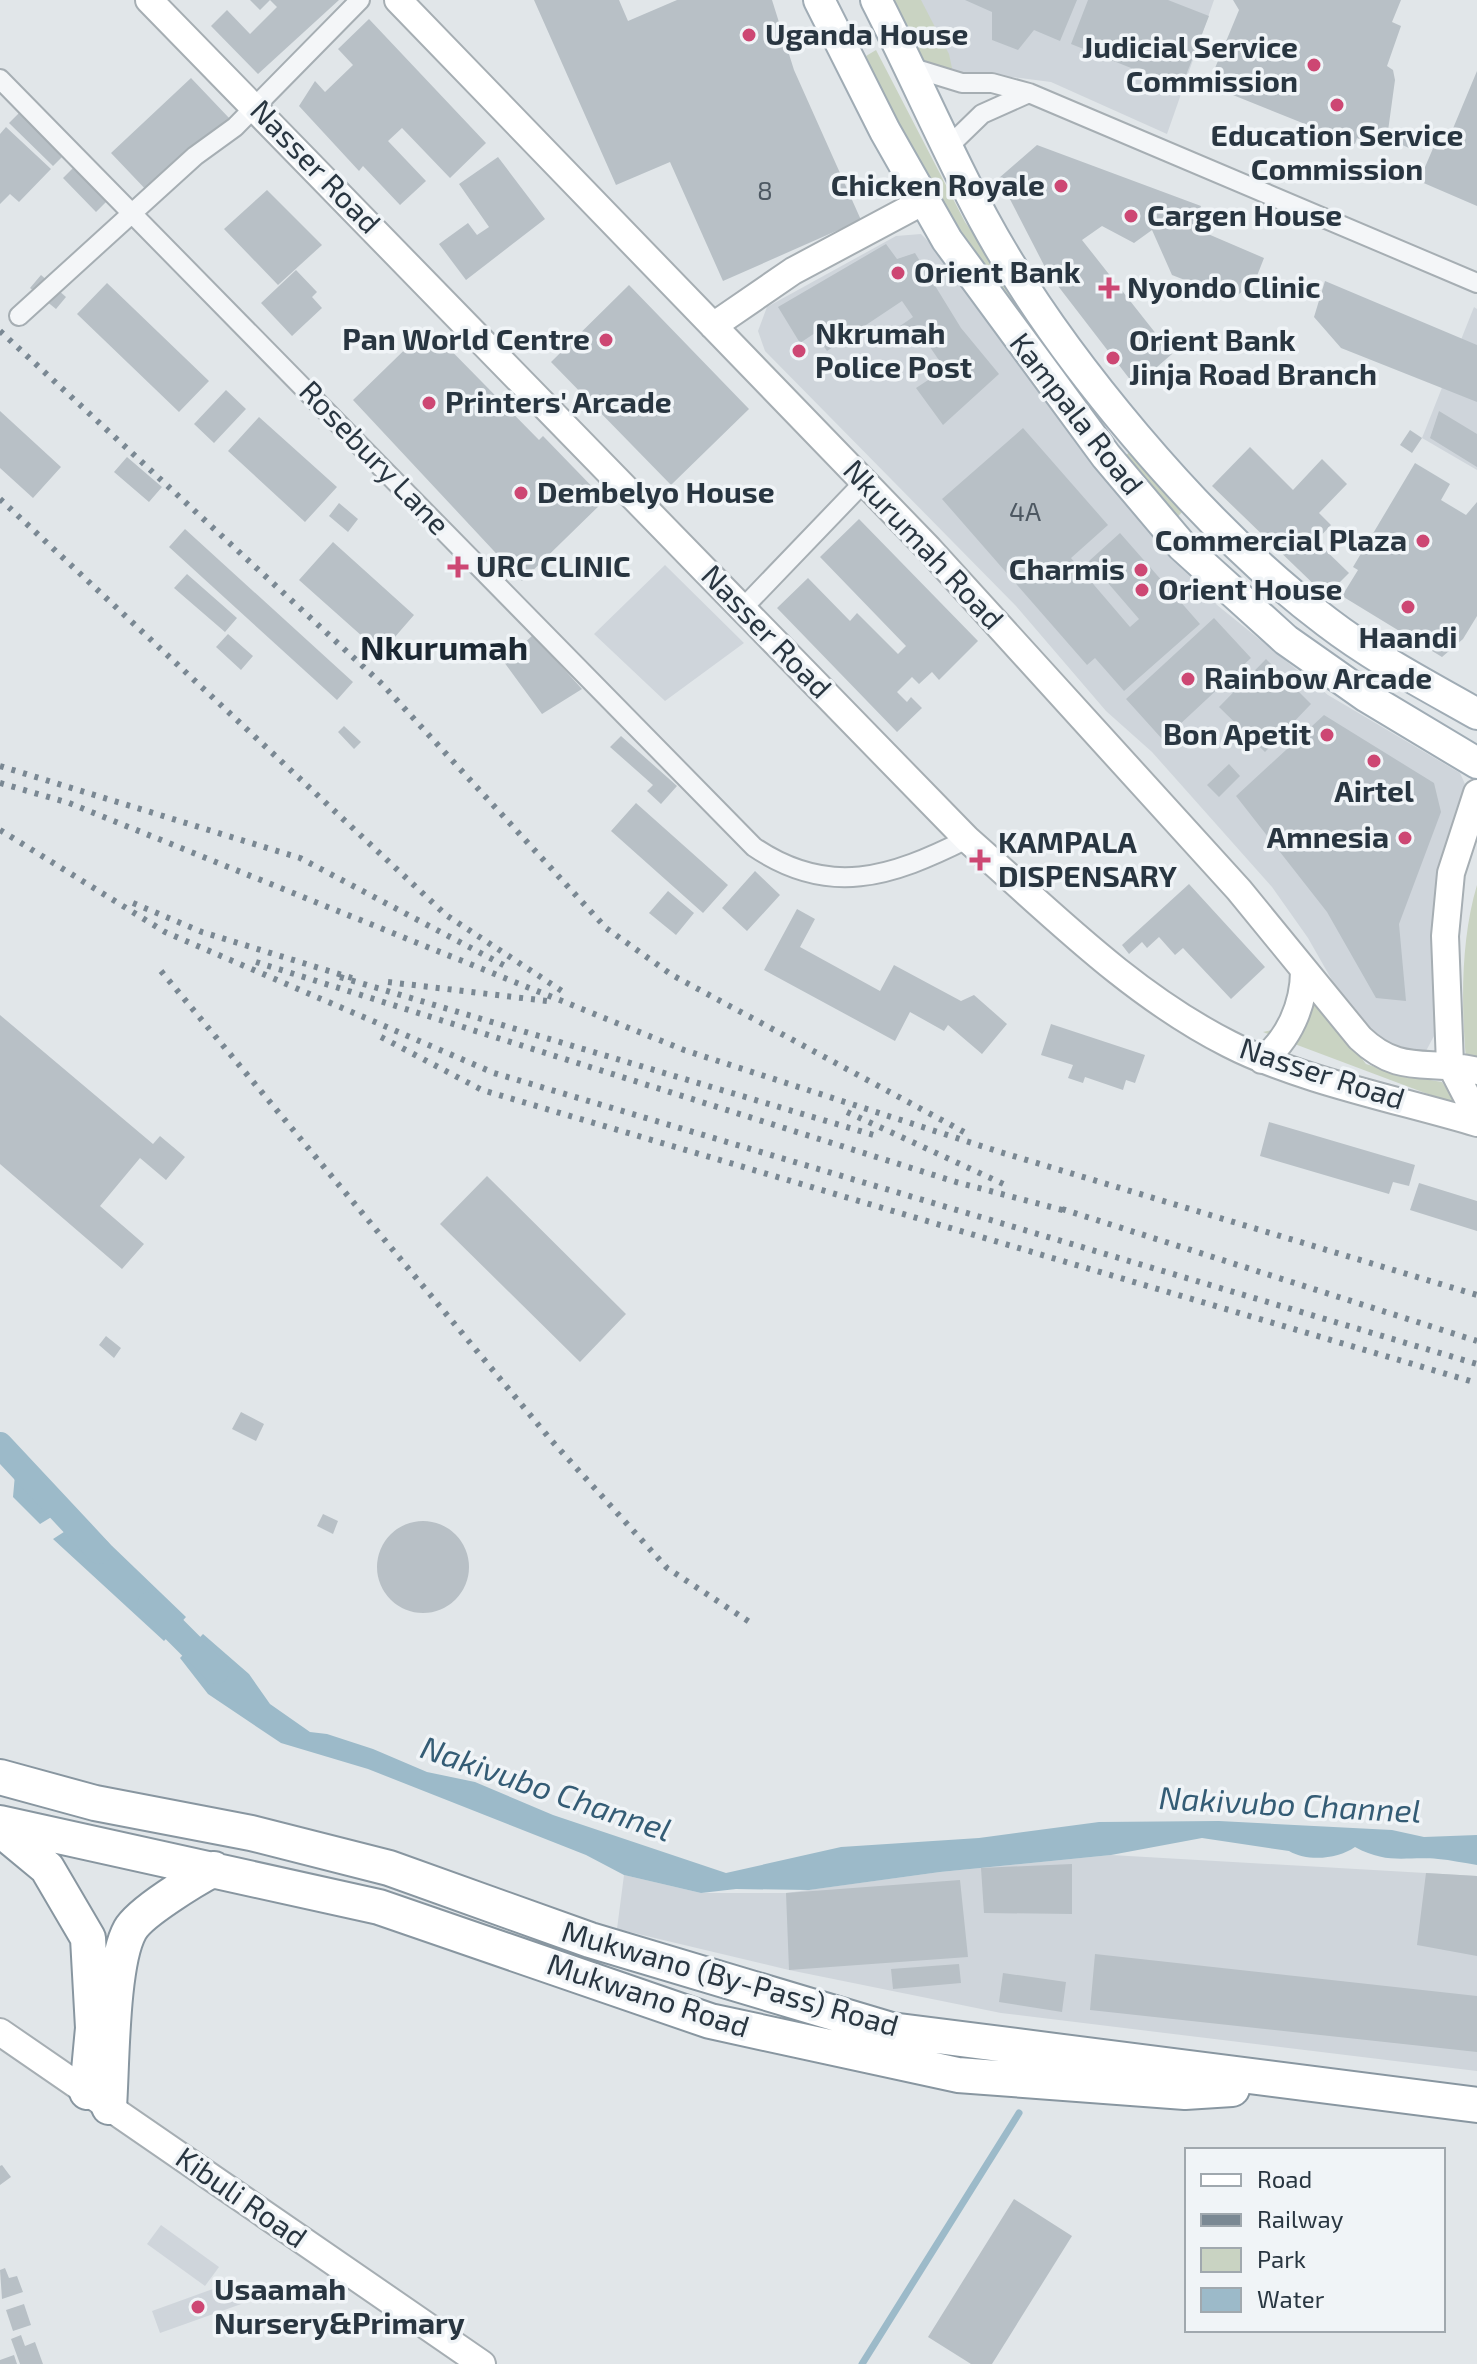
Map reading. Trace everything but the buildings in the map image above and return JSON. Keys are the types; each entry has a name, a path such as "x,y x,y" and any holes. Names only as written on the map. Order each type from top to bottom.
{"highway":[{"name":"Mukwano (By-Pass) Road","path":"0,1777 95,1803 251,1833 389,1868 590,1940 891,2030 1477,2105"},
{"name":"Mukwano Road","path":"0,1826 214,1869 379,1907 710,2021 958,2075 1185,2092 1309,2084"},
{"path":"0,1826 47,1868 88,1938 98,2100"},
{"path":"98,2100 118,1977 130,1929 185,1884 214,1869"}],"main road":[{"name":"Kampala Road","path":"819,0 924,201 983,293 1056,391 1182,546 1286,640 1367,697 1477,763"},
{"name":"Kampala Road","path":"876,0 984,220 1026,290 1134,432 1188,492 1270,574 1327,622 1374,655 1477,714"}],"street":[{"name":"Nasser Road","path":"149,0 255,105 967,839 1129,978 1226,1043 1262,1060 1477,1123"},
{"path":"19,316 195,156 235,127 360,0"},
{"name":"Nkurumah Road","path":"398,0 864,482 1144,783 1239,890 1372,1050 1400,1064 1450,1064 1477,1071"},
{"path":"910,67 962,83 992,83 1029,93 1477,283"},
{"name":"Rosebury Lane","path":"0,79 754,847 802,873 840,878 885,872 926,860 967,839"},
{"path":"948,147 982,114 1029,93"},
{"path":"713,326 793,271 924,201"},
{"path":"742,609 864,482"},
{"path":"1477,793 1457,850 1448,888 1445,936 1450,1064 1477,1116"},
{"path":"1262,1060 1278,1046 1289,1028 1302,999 1304,971"},
{"name":"Kibuli Road","path":"0,2032 482,2364"}],"shaded area":[{"path":"887,0 1214,0 1167,134 1051,82 1012,77 946,77"},
{"path":"921,234 944,257 1096,465 1217,605 1328,695 1460,773 1470,795 1437,955 1435,1034 1426,1051 1402,1052 1362,1033 1308,938 1272,887 1152,752 1106,711 1016,606 765,351 758,331 767,307 896,236"},
{"path":"1474,307 1477,309 1477,470 1422,438"},
{"path":"665,565 744,643 665,701 594,634"},
{"path":"1111,1855 1477,1876 1477,2071 1001,2013 789,1970 617,1929 624,1875 701,1893 786,1893 940,1872"},
{"path":"161,2225 219,2267 205,2286 147,2244"},
{"name":"Usaamah Nursery&Primary","path":"235,2281 244,2303 160,2333 152,2311"}],"green space":[{"path":"887,0 921,0 949,54 952,68 946,77 923,75"},
{"path":"876,50 965,222 1060,355 1051,364 971,255 914,156 866,56"},
{"path":"1130,452 1182,512 1174,521 1121,459"},
{"path":"1477,885 1477,1062 1466,1059 1463,994 1465,949"},
{"path":"1312,994 1366,1064 1400,1075 1442,1082 1457,1105 1263,1032 1277,1029"}],"water":[{"path":"17,1452 71,1505 40,1524 13,1497"},
{"path":"84,1519 186,1617 164,1641 53,1539"},
{"path":"203,1634 249,1674 270,1704 310,1732 327,1734 373,1749 427,1772 475,1782 553,1815 726,1873 841,1847 979,1838 1099,1822 1219,1821 1392,1830 1424,1837 1477,1835 1477,1865 1438,1859 1387,1858 1355,1847 1340,1854 1314,1858 1289,1851 1202,1838 1111,1855 940,1872 809,1890 736,1889 701,1893 624,1875 586,1855 368,1769 281,1743 208,1694 180,1658"}],"waterway":[{"name":"Nakivubo Channel","path":"0,1445 99,1551"},
{"name":"Nakivubo Channel","path":"150,1605 216,1671"},
{"path":"862,2364 1019,2113"}],"railway":[{"path":"0,331 382,684 606,928 672,975 964,1132"},
{"path":"0,499 446,915 565,993"},
{"path":"0,766 300,858 509,968"},
{"path":"0,783 69,803 684,1050 1000,1152 1477,1295"},
{"path":"0,830 165,932 494,1073 1477,1364"},
{"path":"133,903 202,932 352,978"},
{"path":"256,962 956,1182 1070,1212"},
{"path":"161,971 551,1440 667,1568 751,1623"},
{"path":"340,977 877,1136"},
{"path":"388,982 547,1001"},
{"path":"381,1037 482,1090 1477,1383"},
{"path":"847,1112 1010,1187"},
{"path":"1062,1209 1477,1341"}],"place":[{"name":"Uganda House","path":"749,35"},
{"name":"Judicial Service Commission","path":"1314,65"},
{"name":"Education Service Commission","path":"1337,105"},
{"name":"Chicken Royale","path":"1061,186"},
{"name":"Cargen House","path":"1131,216"},
{"name":"Orient Bank","path":"898,273"},
{"name":"Nyondo Clinic","path":"1109,288"},
{"name":"Pan World Centre","path":"606,340"},
{"name":"Nkrumah Police Post","path":"799,351"},
{"name":"Orient Bank Jinja Road Branch","path":"1113,358"},
{"name":"Printers' Arcade","path":"429,403"},
{"name":"Dembelyo House","path":"521,493"},
{"name":"Commercial Plaza","path":"1423,541"},
{"name":"URC CLINIC","path":"458,567"},
{"name":"Charmis","path":"1141,570"},
{"name":"Orient House","path":"1142,590"},
{"name":"Haandi","path":"1408,607"},
{"name":"Rainbow Arcade","path":"1188,679"},
{"name":"Bon Apetit","path":"1327,735"},
{"name":"Airtel","path":"1374,761"},
{"name":"Amnesia","path":"1405,838"},
{"name":"KAMPALA DISPENSARY","path":"980,860"},
{"name":"Usaamah Nursery&Primary","path":"198,2307"}],"district":[{"name":"Nkurumah","path":"444,648"}]}
